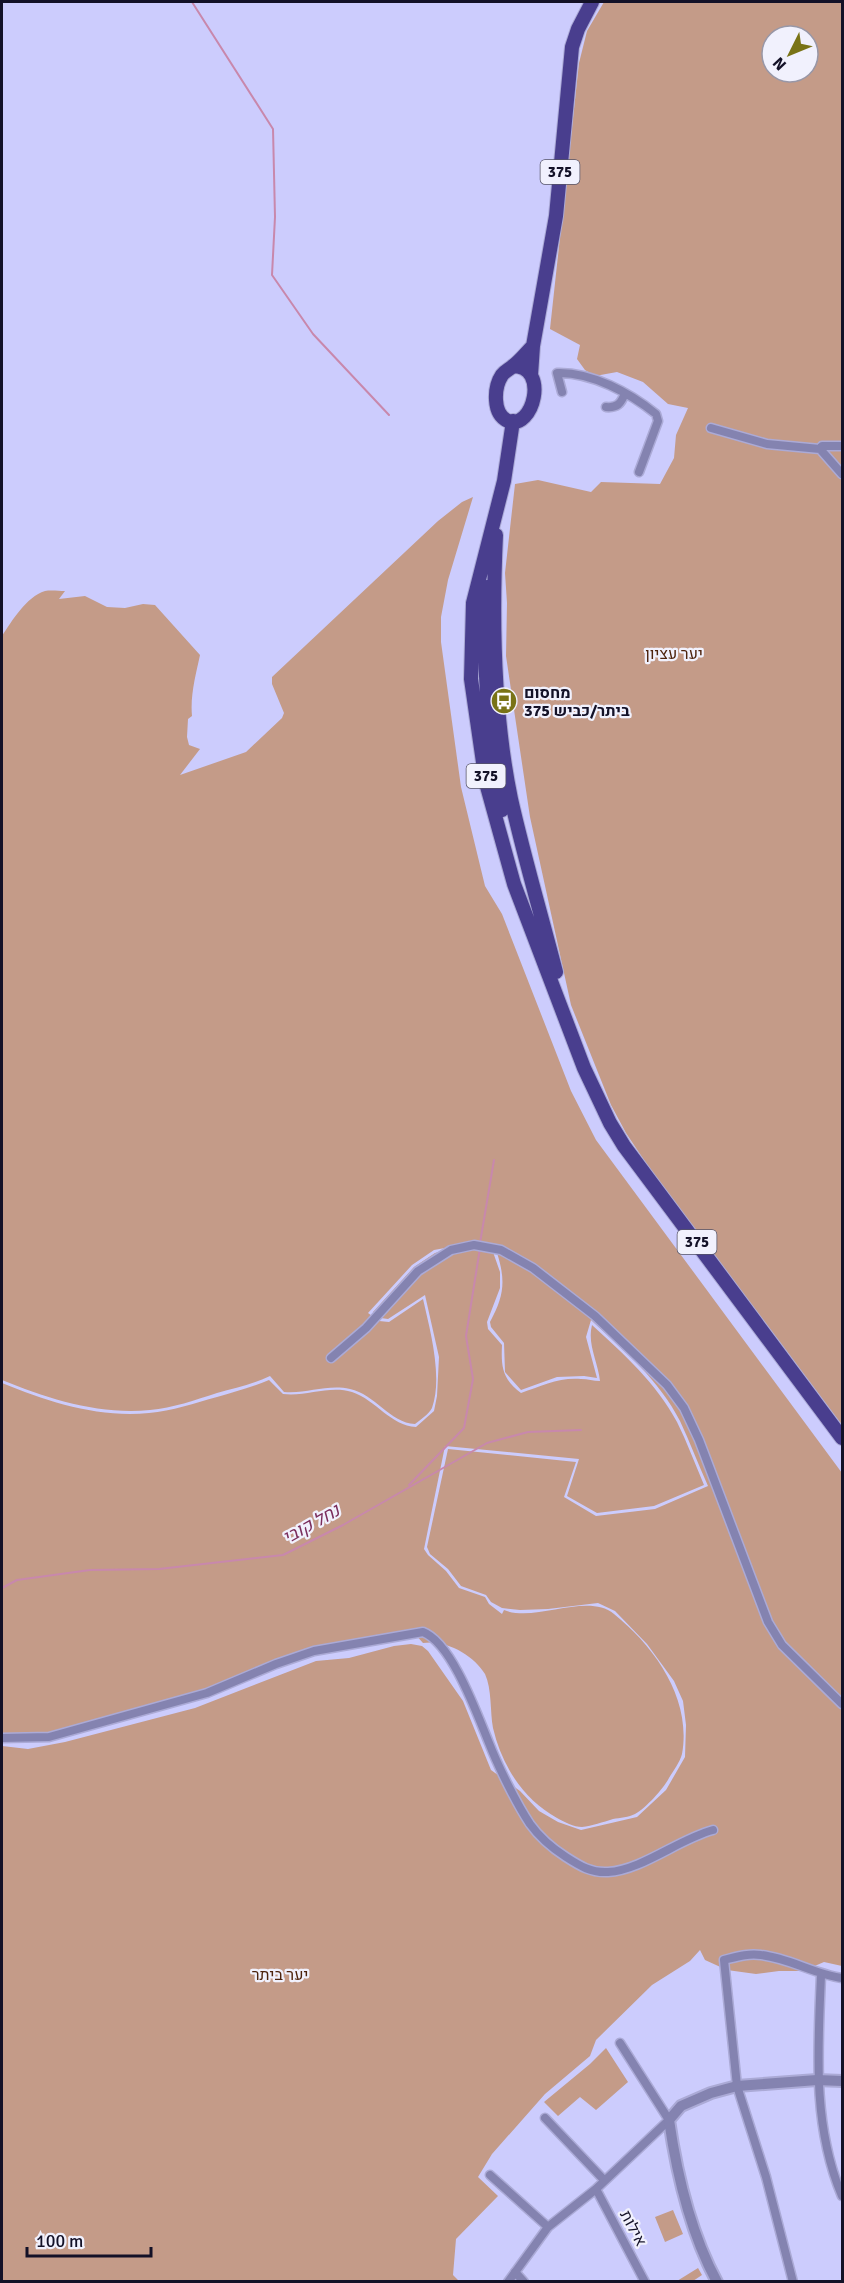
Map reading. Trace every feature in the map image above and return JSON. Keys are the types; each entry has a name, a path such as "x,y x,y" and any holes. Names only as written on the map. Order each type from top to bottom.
{"main road":[{"name":"375","path":"513,421 526,416 532,406 535,387 531,375 533,346 556,216 572,47 578,29 592,2"},
{"path":"533,346 502,375 497,387 496,404 501,415 513,421 504,481 497,507 495,628 500,713 511,798 572,1035"},
{"path":"513,366 526,369 531,375"},
{"name":"375","path":"497,507 490,534 484,625 488,719 514,884 584,1068 610,1123 624,1146 843,1438"}],"street":[{"path":"562,392 557,373 570,373 603,383 638,399 656,414 657,421 639,472"},
{"path":"606,407 614,407 621,403 625,393"},
{"path":"711,429 767,444 820,449 822,446 843,446"},
{"path":"820,449 843,474"},
{"path":"331,1358 366,1328 418,1271 451,1250 474,1245 501,1250 533,1268 595,1316 667,1385 684,1408 699,1440 768,1622 782,1645 843,1704"},
{"path":"2,1738 49,1737 207,1693 314,1651 423,1632 431,1635 452,1661 479,1716 496,1759 525,1814 549,1847 583,1868 608,1872 622,1870 694,1835 713,1830"},
{"path":"793,2282 766,2177 737,2086 724,1960 759,1954 821,1975 843,1978"},
{"path":"821,1975 817,2080 822,2122 836,2180 843,2196"},
{"path":"620,2043 669,2120 695,2234 717,2282"},
{"path":"508,2282 548,2227 596,2188 681,2106 711,2093 737,2086 817,2080 843,2081"},
{"path":"544,2118 604,2180"},
{"path":"490,2175 548,2227"},
{"name":"אילות","path":"596,2188 645,2282"},
{"path":"515,2272 524,2282"}],"green space":[{"name":"יער עציון","path":"604,2 842,2 842,1425 650,1169 611,1105 571,1005 530,817 506,656 505,573 515,484 538,480 591,492 601,482 660,484 674,458 676,435 688,408 668,404 643,382 617,372 595,376 585,370 577,359 580,345 550,329 579,63 587,31"},
{"name":"יער ביתר","path":"473,497 448,580 441,617 441,642 461,787 485,886 502,914 571,1091 596,1140 842,1473 842,1966 824,1962 803,1971 756,1974 727,1970 705,1960 700,1950 690,1961 652,1985 596,2040 590,2056 545,2094 492,2154 478,2177 498,2196 456,2239 453,2275 459,2281 2,2281 2,1746 28,1749 65,1742 195,1708 316,1661 349,1658 411,1644 422,1646 428,1651 463,1701 491,1770 520,1791 539,1811 558,1822 581,1830 637,1817 666,1790 685,1757 686,1725 683,1701 674,1681 647,1644 615,1611 598,1603 548,1609 502,1608 491,1602 486,1595 461,1586 448,1569 430,1554 427,1547 448,1449 576,1462 564,1497 596,1516 655,1509 708,1486 672,1406 640,1366 591,1320 586,1337 597,1378 557,1377 521,1390 505,1372 504,1343 491,1327 490,1322 502,1288 502,1272 497,1253 493,1252 500,1272 500,1288 487,1322 488,1329 502,1345 504,1372 510,1383 521,1393 566,1379 600,1381 591,1339 592,1325 627,1358 669,1408 688,1445 704,1485 654,1506 597,1513 567,1496 579,1459 445,1446 424,1549 459,1588 485,1597 489,1604 502,1614 504,1610 531,1613 576,1606 603,1608 614,1614 643,1642 656,1658 676,1694 684,1734 680,1760 659,1793 649,1803 633,1815 582,1827 566,1823 545,1810 524,1791 502,1755 493,1728 487,1680 480,1667 458,1650 440,1643 423,1643 414,1633 395,1633 347,1642 189,1697 61,1730 26,1737 2,1736 2,1383 74,1407 130,1414 175,1409 269,1380 283,1394 326,1390 352,1392 369,1401 391,1418 407,1426 416,1427 434,1411 437,1396 439,1357 425,1295 388,1319 381,1318 373,1312 414,1267 435,1253 472,1243 434,1250 412,1265 368,1313 379,1321 389,1322 423,1299 434,1354 436,1382 432,1408 415,1424 398,1419 367,1396 350,1389 333,1388 284,1392 270,1376 251,1384 176,1406 131,1411 74,1404 2,1380 2,636 26,604 45,591 65,591 59,599 85,596 107,607 155,605 200,655 193,692 192,716 188,719 187,737 189,745 200,749 180,775 246,752 282,718 284,713 272,684 272,677 438,521 462,502"},
{"path":"606,2048 628,2082 596,2110 580,2097 558,2116 544,2102"},
{"path":"673,2210 683,2234 665,2242 655,2217"},
{"path":"698,2268 702,2275 693,2281 677,2281"}],"waterway":[{"path":"192,2 273,129 275,217 272,275 313,334 389,415"},
{"path":"480,1243 494,1160"},
{"path":"409,1485 464,1428 473,1379 466,1336 480,1248"},
{"name":"נחל קובי","path":"2,1588 17,1580 90,1570 159,1569 283,1555 343,1525 487,1443 528,1432 581,1430"}],"place":[{"name":"מחסום ביתר/כביש 375","path":"504,701"}]}
